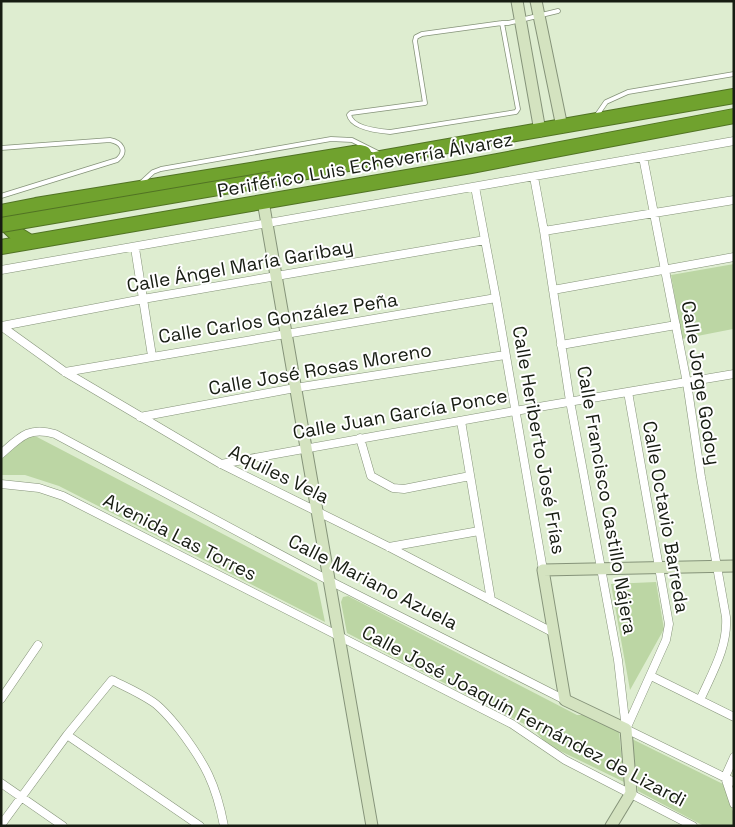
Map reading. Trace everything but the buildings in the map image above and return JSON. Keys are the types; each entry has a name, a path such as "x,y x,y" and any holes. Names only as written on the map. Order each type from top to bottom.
{"highway":[{"name":"Periférico Luis Echeverría Álvarez","path":"1,225 734,96"},
{"name":"Periférico Luis Echeverría Álvarez","path":"1,247 472,166 734,116"},
{"path":"1,212 360,152 385,157"},
{"path":"36,205 31,217 32,224 34,230 46,239"},
{"path":"1,220 14,232 30,242"}],"street":[{"path":"516,1 540,131"},
{"path":"536,1 562,127"},
{"path":"1,270 135,248 734,141"},
{"name":"Calle Jorge Godoy","path":"643,157 687,383 726,617 727,631 725,644 700,700"},
{"name":"Calle Francisco Castillo Nájera","path":"534,177 570,401 622,679 631,793"},
{"name":"Calle Heriberto José Frías","path":"475,187 496,298 565,700"},
{"path":"544,231 734,200"},
{"path":"263,201 372,826"},
{"name":"Calle Ángel María Garibay","path":"1,326 143,299 485,240"},
{"path":"135,248 152,356"},
{"path":"553,290 734,257"},
{"name":"Calle Carlos González Peña","path":"65,372 496,298"},
{"path":"561,345 676,325"},
{"name":"Aquiles Vela","path":"1,326 65,372 221,464 389,547 554,633"},
{"name":"Calle José Rosas Moreno","path":"140,417 295,388 505,355"},
{"name":"Calle Juan García Ponce","path":"221,464 305,447 734,374"},
{"name":"Calle Octavio Barreda","path":"626,729 666,640 669,624 628,392"},
{"path":"462,421 491,600"},
{"name":"Calle Mariano Azuela","path":"1,454 27,433 42,430 55,434 328,580 565,700 734,782"},
{"path":"360,438 370,473 392,488 404,489 470,476"},
{"path":"1,445 11,445"},
{"name":"Avenida Las Torres","path":"1,484 39,488 63,496 339,636"},
{"path":"389,547 479,531"},
{"path":"543,570 734,566"},
{"name":"Calle José Joaquín Fernández de Lizardi","path":"339,636 512,724 565,760 693,826"},
{"path":"2,697 38,645"},
{"path":"651,676 734,718"},
{"path":"1,825 67,735 112,680 154,702 176,725 210,776 219,799 224,826"},
{"path":"67,735 200,826"},
{"path":"734,757 725,777 734,804"},
{"path":"1,783 63,826"},
{"path":"611,826 631,793"}],"lane":[{"path":"502,23 518,107 516,112 390,132 378,131 354,124 350,120 349,115 351,113 425,103 415,41 419,35 520,20 558,11"},
{"path":"594,122 606,102 628,92 734,74"},
{"path":"1,148 110,140 117,141 122,145 123,151 122,156 117,160 1,196"}],"green space":[{"path":"734,264 734,331 733,329 682,339 671,275"},
{"path":"29,436 37,437 317,583 325,622 59,486 25,475 1,475 1,459"},
{"path":"656,582 664,629 630,690 611,584"},
{"path":"348,596 577,715 588,715 619,731 624,782 548,745 532,728 347,633 341,602 343,597"},
{"path":"632,739 723,784 734,814 734,826 704,826 638,791"}]}
